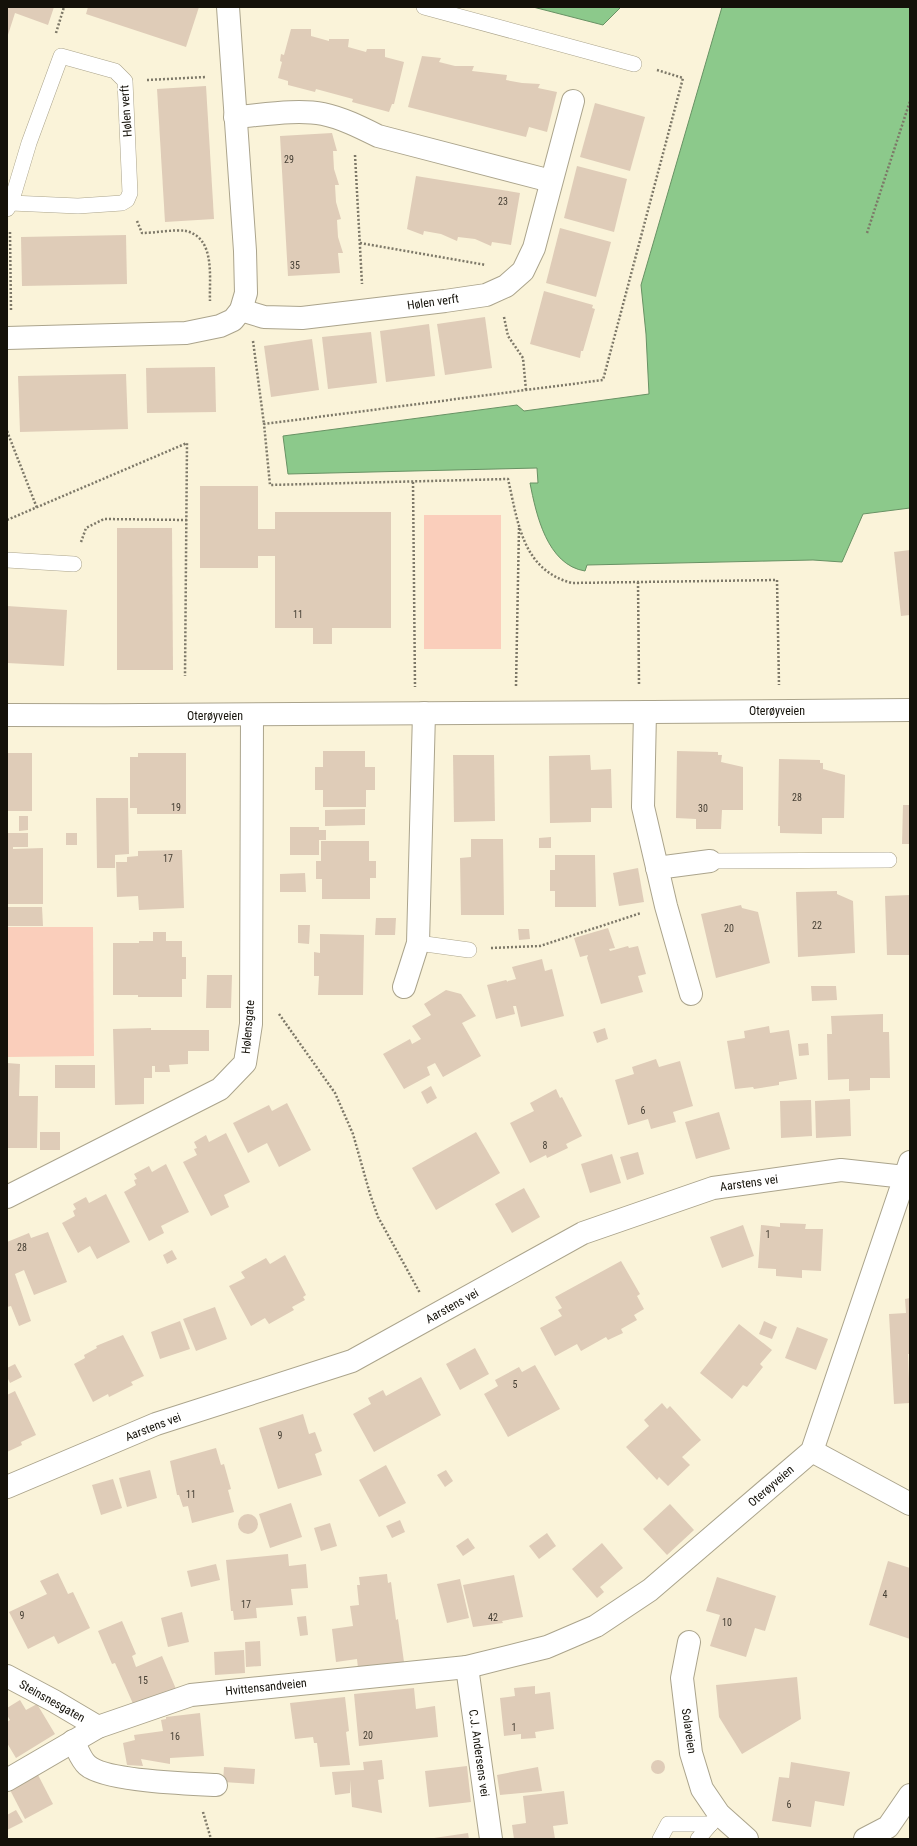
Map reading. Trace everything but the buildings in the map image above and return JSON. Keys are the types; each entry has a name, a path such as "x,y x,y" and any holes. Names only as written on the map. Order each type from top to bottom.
{"street":[{"path":"9,338 179,334 220,326 233,320 245,311 246,293 228,7"},
{"name":"Hølen verft","path":"245,311 264,317 302,318 445,301 486,294 506,286 523,271 534,248 573,101"},
{"path":"235,117 300,113 322,114 354,124 378,136 551,181"},
{"name":"Oterøyveien","path":"7,715 252,716 516,712 910,710"},
{"path":"642,712 643,807 666,906 691,994"},
{"path":"404,987 418,943 419,713"},
{"name":"Hølensgate","path":"7,1197 220,1089 245,1063 251,1024 252,716"},
{"path":"657,868 710,861"},
{"path":"907,1169 812,1451 910,1504"},
{"name":"Aarstens vei","path":"7,1487 156,1424 352,1361 583,1233 712,1188 841,1170 907,1169"},
{"name":"Oterøyveien","path":"467,1667 547,1647 596,1626 650,1590 812,1451"},
{"name":"Solaveien","path":"689,1642 682,1678 691,1753 702,1789 715,1819 747,1839"},
{"name":"Hvittensandveien","path":"7,1780 98,1727 192,1695 467,1667"},
{"name":"C.J. Andersens vei","path":"467,1667 491,1839"},
{"name":"Steinsnesgaten","path":"7,1676 54,1700 98,1727"},
{"path":"72,1741 86,1765 101,1773 165,1783 216,1785"},
{"path":"865,1839 888,1826 910,1795"}],"lane":[{"path":"424,7 634,64"},
{"name":"Hølen verft","path":"61,56 115,71 125,81 130,194 127,200 122,203 78,206 9,206 29,143 61,56"},
{"path":"7,560 74,564"},
{"path":"710,861 889,860"},
{"path":"418,943 469,950"},
{"path":"660,1839 668,1824 715,1819"},
{"path":"698,1839 715,1819"}],"path":[{"path":"264,424 603,380 683,78 634,64"},
{"path":"125,81 233,76"},
{"path":"867,234 910,101"},
{"path":"354,124 364,311"},
{"path":"127,200 142,233 185,231 199,236 208,252 210,305 220,326"},
{"path":"9,338 10,229"},
{"path":"360,243 523,271"},
{"path":"498,289 506,331 523,358 526,390"},
{"path":"245,311 264,424 270,486 508,479 519,526 529,551 540,566 555,577 572,583 777,580 779,711"},
{"path":"7,431 37,508"},
{"path":"7,520 187,443 185,676"},
{"path":"414,482 419,713"},
{"path":"74,564 86,528 104,519 187,520"},
{"path":"516,712 519,526"},
{"path":"638,582 642,712"},
{"path":"469,950 540,946 666,906"},
{"path":"251,994 264,993 335,1093 353,1134 378,1216 433,1316"}],"shaded area":[{"path":"533,7 621,7 603,25"},
{"path":"722,7 910,7 910,508 863,514 842,562 813,560 587,565 585,571 572,567 561,559 552,549 540,523 530,483 538,483 537,468 288,474 283,436 517,405 524,411 649,394 646,334 641,285"},
{"path":"424,515 501,515 501,649 424,649"},
{"path":"7,927 93,927 94,1056 7,1057"}]}
